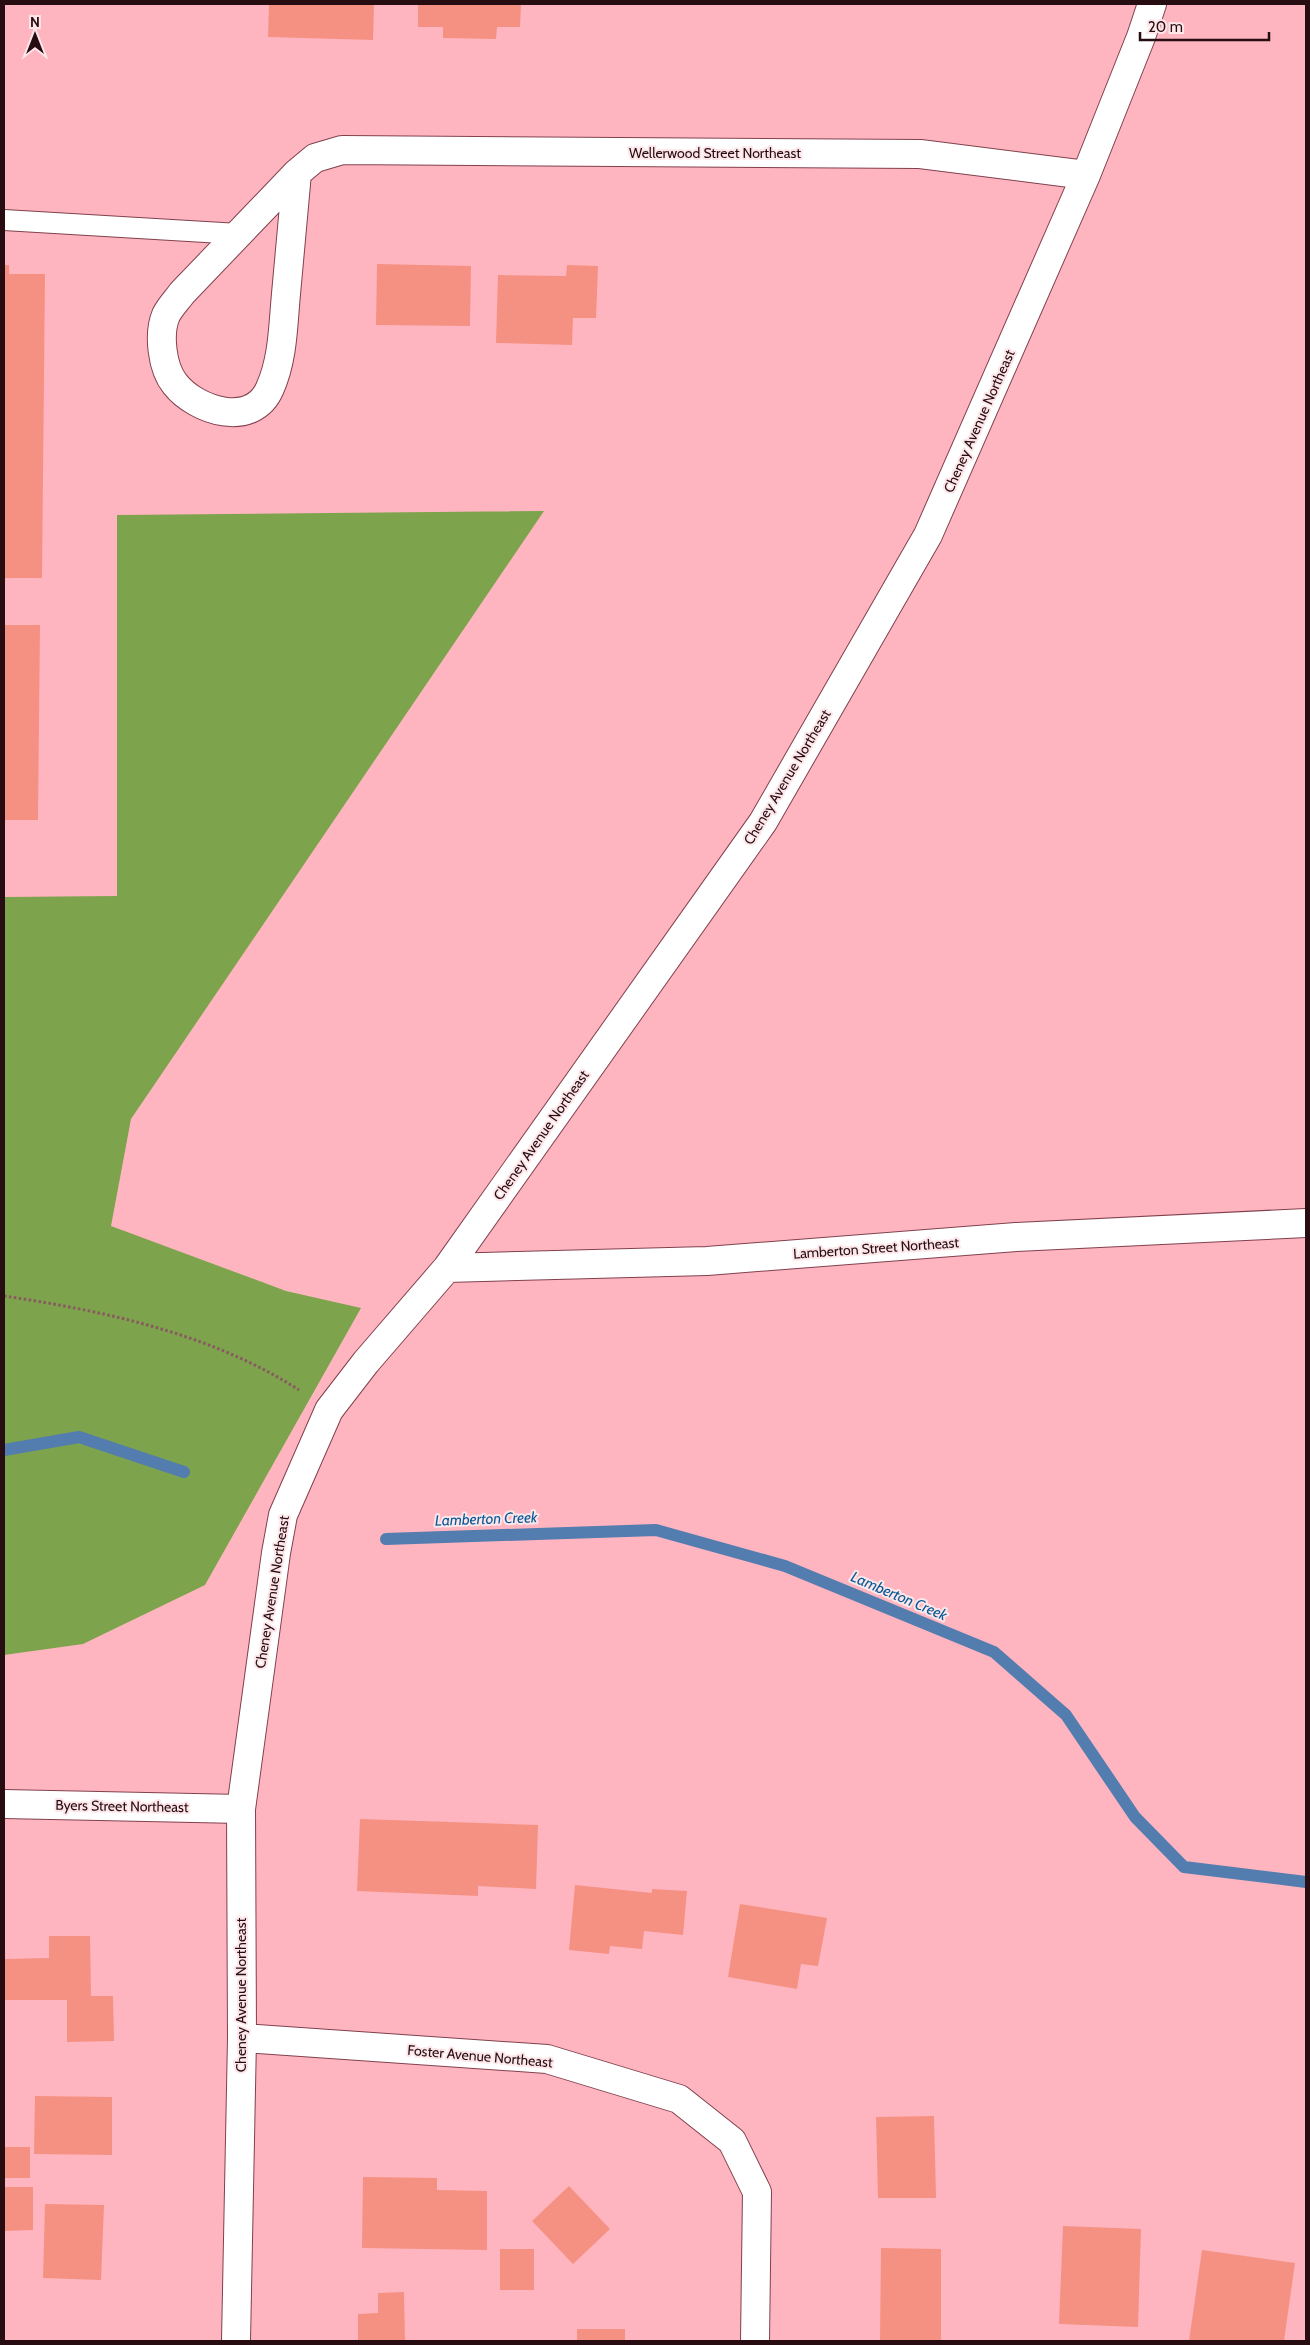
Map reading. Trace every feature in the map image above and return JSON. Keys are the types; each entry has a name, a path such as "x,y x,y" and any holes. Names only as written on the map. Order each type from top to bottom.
{"street":[{"name":"Cheney Avenue Northeast","path":"236,2341 242,2038 241,1809 276,1553 283,1515 329,1410 366,1362 446,1268 763,822 928,535 1086,175 1142,37 1152,4"},
{"name":"Wellerwood Street Northeast","path":"297,173 280,356 270,389 261,402 244,411 226,413 205,407 185,395 173,383 163,356 161,337 166,315 182,294 297,173 315,158 342,150 920,154 1086,175"},
{"name":"Lamberton Street Northeast","path":"446,1268 707,1260 1016,1237 1306,1223"},
{"name":"Byers Street Northeast","path":"4,1804 241,1809"},
{"name":"Foster Avenue Northeast","path":"242,2038 547,2059 678,2099 732,2140 757,2192 755,2341"}],"lane":[{"path":"4,220 239,234"}],"path":[{"path":"4,1296 77,1307 179,1334 272,1373 329,1410"}],"green space":[{"path":"544,511 131,1119 111,1226 286,1291 361,1308 205,1585 83,1644 4,1655 4,897 117,896 117,515"}],"building":[{"path":"269,4 374,4 373,40 268,37"},
{"path":"418,4 521,4 520,27 497,27 496,39 443,38 443,27 418,27"},
{"path":"377,264 471,266 470,326 376,325"},
{"path":"4,265 9,265 9,274 45,274 42,578 4,578"},
{"path":"567,265 598,266 596,318 573,318 572,345 496,343 498,275 566,276"},
{"path":"4,625 40,625 38,820 4,820"},
{"path":"360,1819 538,1825 536,1889 478,1886 478,1896 357,1891"},
{"path":"575,1885 652,1893 652,1889 687,1891 683,1935 644,1931 642,1949 610,1946 609,1954 569,1950"},
{"path":"740,1904 827,1918 818,1966 801,1964 797,1989 728,1977"},
{"path":"49,1936 90,1936 91,1996 113,1996 114,2041 67,2042 67,2000 4,2000 4,1959 49,1958"},
{"path":"35,2096 112,2097 112,2155 34,2154"},
{"path":"934,2116 936,2198 878,2198 876,2117"},
{"path":"4,2147 30,2147 30,2178 4,2178"},
{"path":"363,2177 437,2178 437,2190 487,2191 487,2250 362,2248"},
{"path":"569,2186 610,2229 573,2264 532,2221"},
{"path":"4,2187 33,2187 33,2230 4,2231"},
{"path":"45,2204 104,2205 101,2280 43,2278"},
{"path":"1063,2226 1141,2229 1138,2327 1059,2324"},
{"path":"881,2248 941,2249 941,2341 880,2341"},
{"path":"500,2249 534,2249 534,2290 500,2290"},
{"path":"1202,2250 1295,2263 1284,2341 1189,2341"},
{"path":"404,2292 405,2341 358,2341 358,2314 378,2313 378,2293"},
{"path":"577,2329 625,2329 625,2341 577,2341"}],"waterway":[{"name":"Lamberton Creek","path":"4,1450 79,1437 184,1472"},
{"name":"Lamberton Creek","path":"386,1539 656,1530 785,1566 994,1652 1066,1715 1135,1817 1184,1867 1306,1882"}]}
